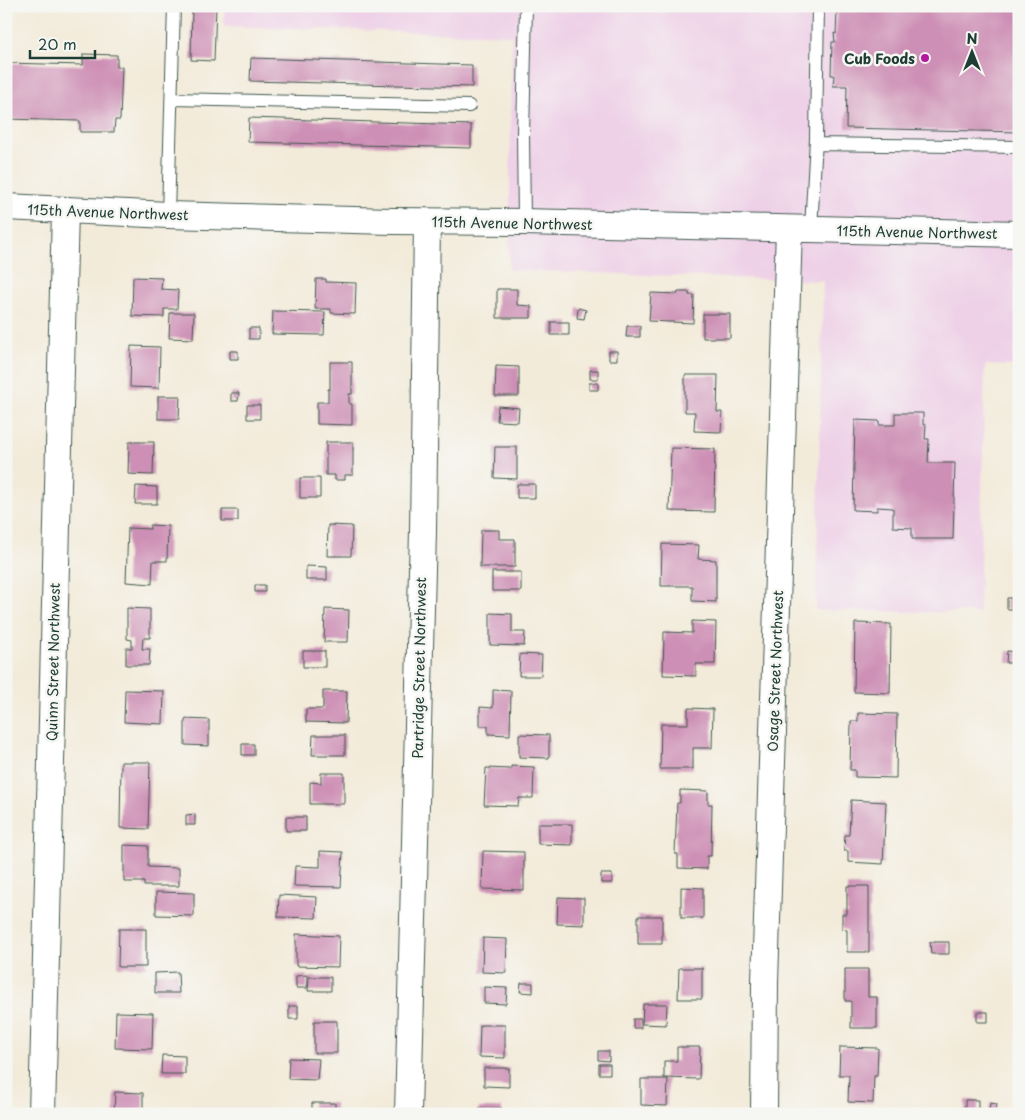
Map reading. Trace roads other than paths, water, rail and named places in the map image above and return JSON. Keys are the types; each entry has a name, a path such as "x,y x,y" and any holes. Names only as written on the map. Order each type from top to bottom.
{"street":[{"name":"115th Avenue Northwest","path":"6,207 427,222 524,222 1019,234"},
{"name":"Quinn Street Northwest","path":"42,1114 65,210"},
{"name":"Partridge Street Northwest","path":"408,1114 422,539 427,222"},
{"name":"Osage Street Northwest","path":"764,1114 765,982 800,229"}],"lane":[{"path":"168,214 174,6"},
{"path":"524,222 522,134 526,6"},
{"path":"800,229 816,144 818,6"},
{"path":"172,99 468,106"},
{"path":"816,144 1019,148"}],"place":[{"name":"Cub Foods","path":"925,58"}]}
